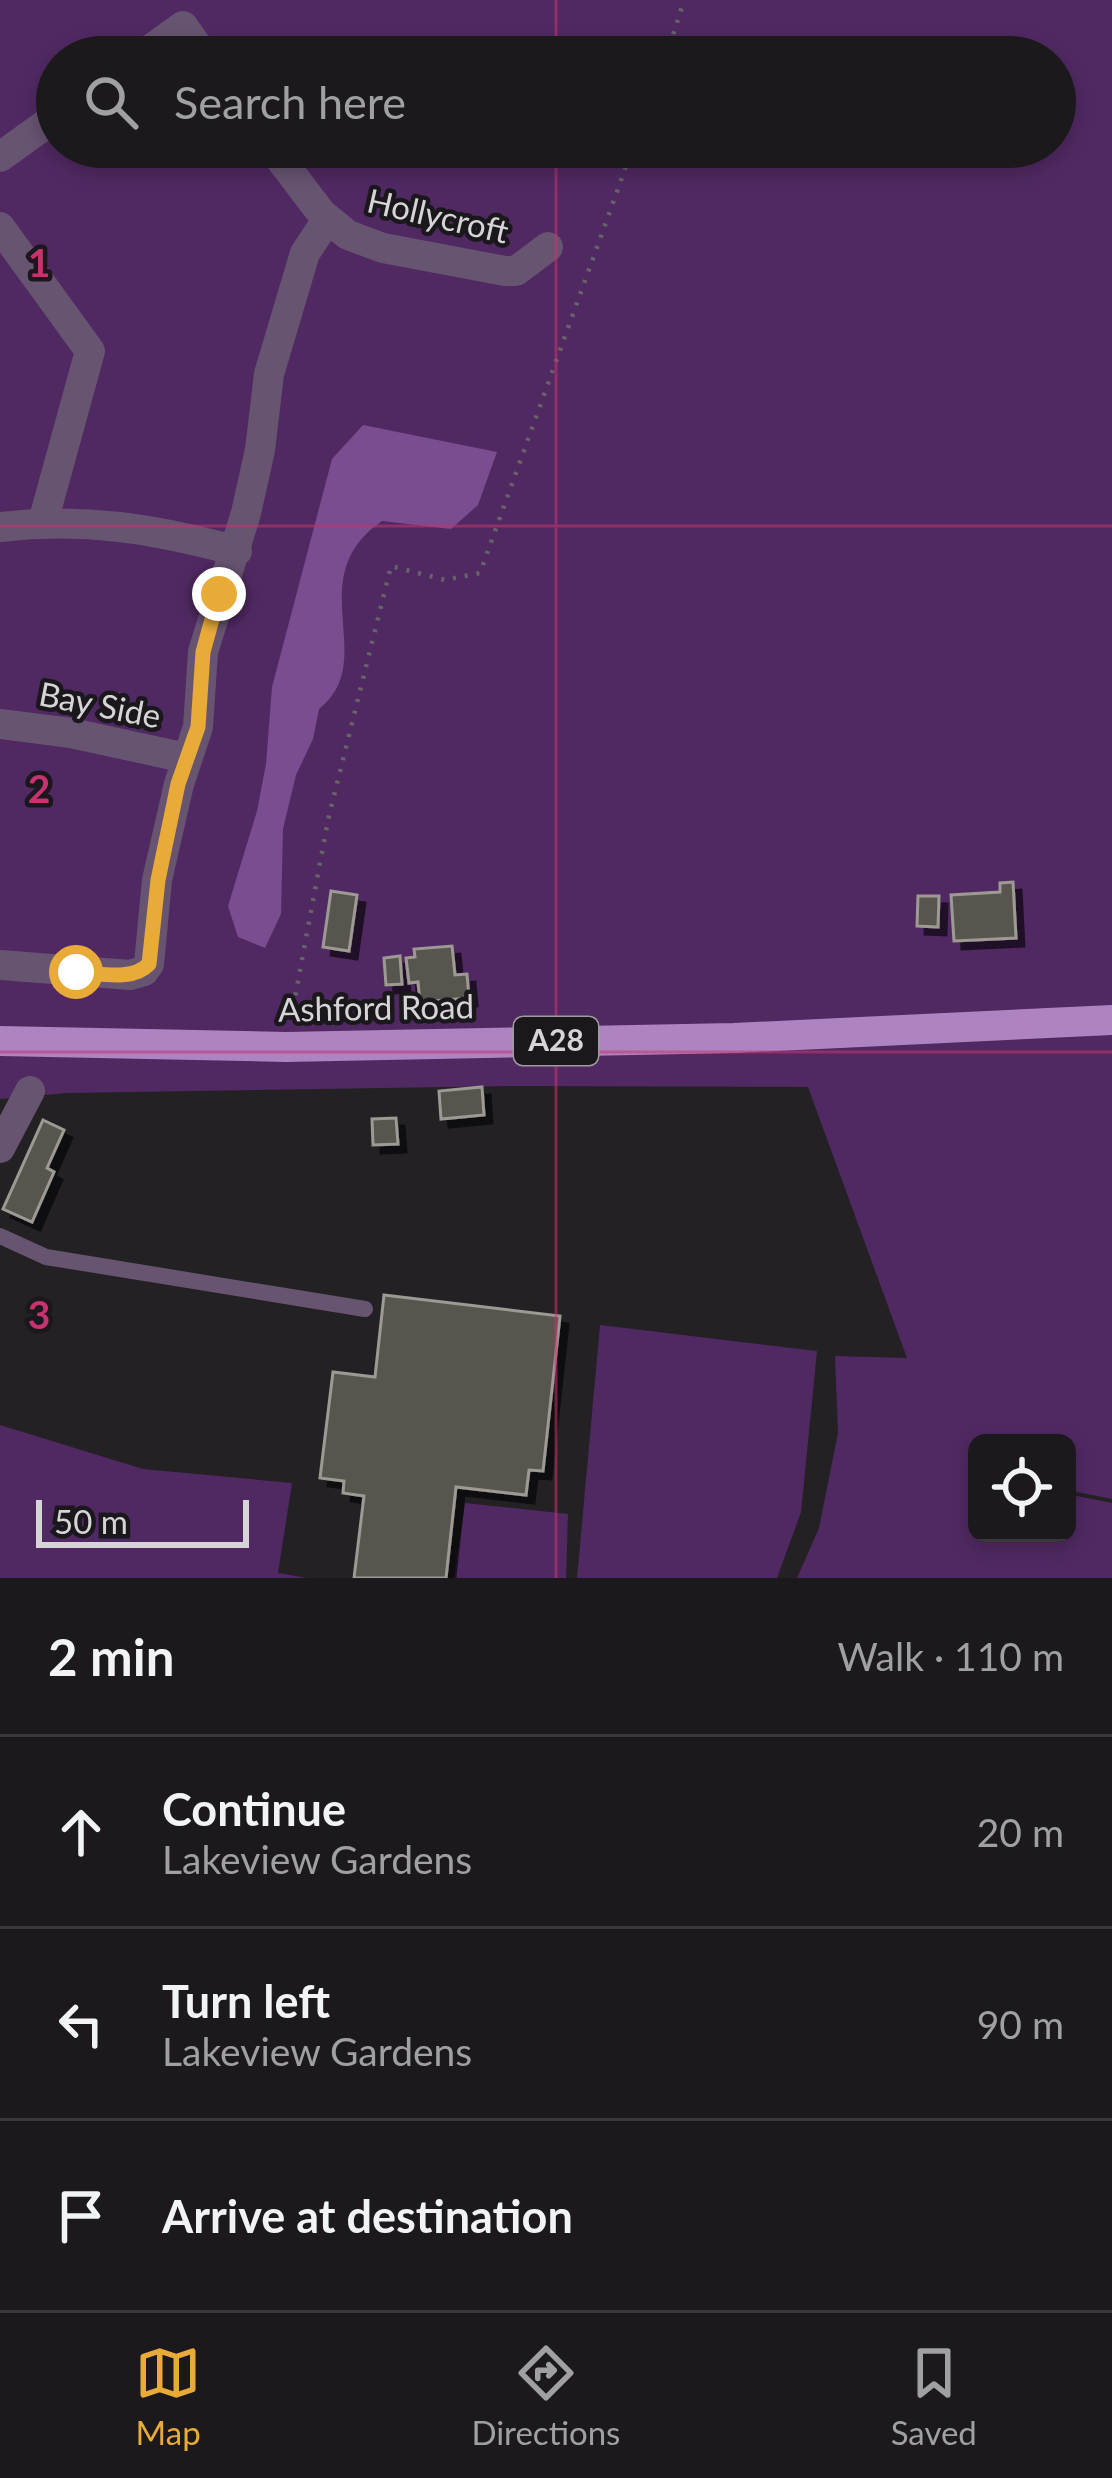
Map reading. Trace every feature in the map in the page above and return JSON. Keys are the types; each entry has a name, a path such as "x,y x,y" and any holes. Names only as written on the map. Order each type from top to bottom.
{"main road":[{"name":"Ashford Road","path":"0,1041 286,1046 734,1038 1112,1019"}],"street":[{"path":"0,157 36,131"},
{"name":"Hollycroft","path":"287,168 327,220 348,235 383,248 505,272 516,271 548,247"},
{"path":"0,965 130,975 144,971 152,951 158,880 198,727 203,652 237,551 260,450 268,374 304,253 327,220"},
{"path":"0,226 90,351 43,522"},
{"path":"0,527 43,522 143,527 237,551"},
{"name":"Bay Side","path":"0,724 71,733 187,758"},
{"path":"0,1148 30,1091"}],"lane":[{"path":"0,1236 46,1257 365,1309"}],"path":[{"path":"673,36 684,0"},
{"path":"286,1046 328,820 391,566 445,580 480,573 625,168"}],"shaded area":[{"path":"0,0 1112,0 1112,1499 1076,1492 1076,1434 968,1434 968,1542 1076,1542 1076,1496 1112,1503 1112,1578 797,1578 819,1528 838,1433 835,1356 907,1358 808,1087 67,1093 0,1099"},
{"path":"363,425 497,452 478,505 451,529 382,521 358,543 346,568 343,667 336,689 319,709 313,739 296,775 283,829 281,914 265,948 238,937 228,906 257,811 272,687 332,459"},
{"path":"600,1325 817,1351 801,1512 777,1578 577,1578"},
{"path":"0,1425 143,1469 292,1483 278,1573 307,1578 0,1578"},
{"path":"465,1503 568,1514 566,1578 454,1578"}],"building":[{"path":"1013,882 1016,938 954,941 951,895 1000,892 1000,883"},
{"path":"331,891 357,895 349,951 323,947"},
{"path":"918,896 939,896 938,927 917,926"},
{"path":"452,946 455,975 467,974 469,998 420,1002 418,982 409,983 406,958 415,957 414,949"},
{"path":"400,956 402,984 386,985 384,958"},
{"path":"482,1087 484,1115 441,1119 439,1091"},
{"path":"396,1118 398,1144 373,1145 372,1119"},
{"path":"43,1120 64,1130 47,1168 54,1172 32,1222 3,1209"},
{"path":"384,1295 560,1316 543,1471 529,1470 526,1495 456,1487 446,1578 354,1578 364,1496 343,1493 344,1481 320,1478 333,1372 375,1377"}],"route":[{"path":"76,972 130,975 149,964 158,880 178,784 198,727 203,652 219,594"}]}
